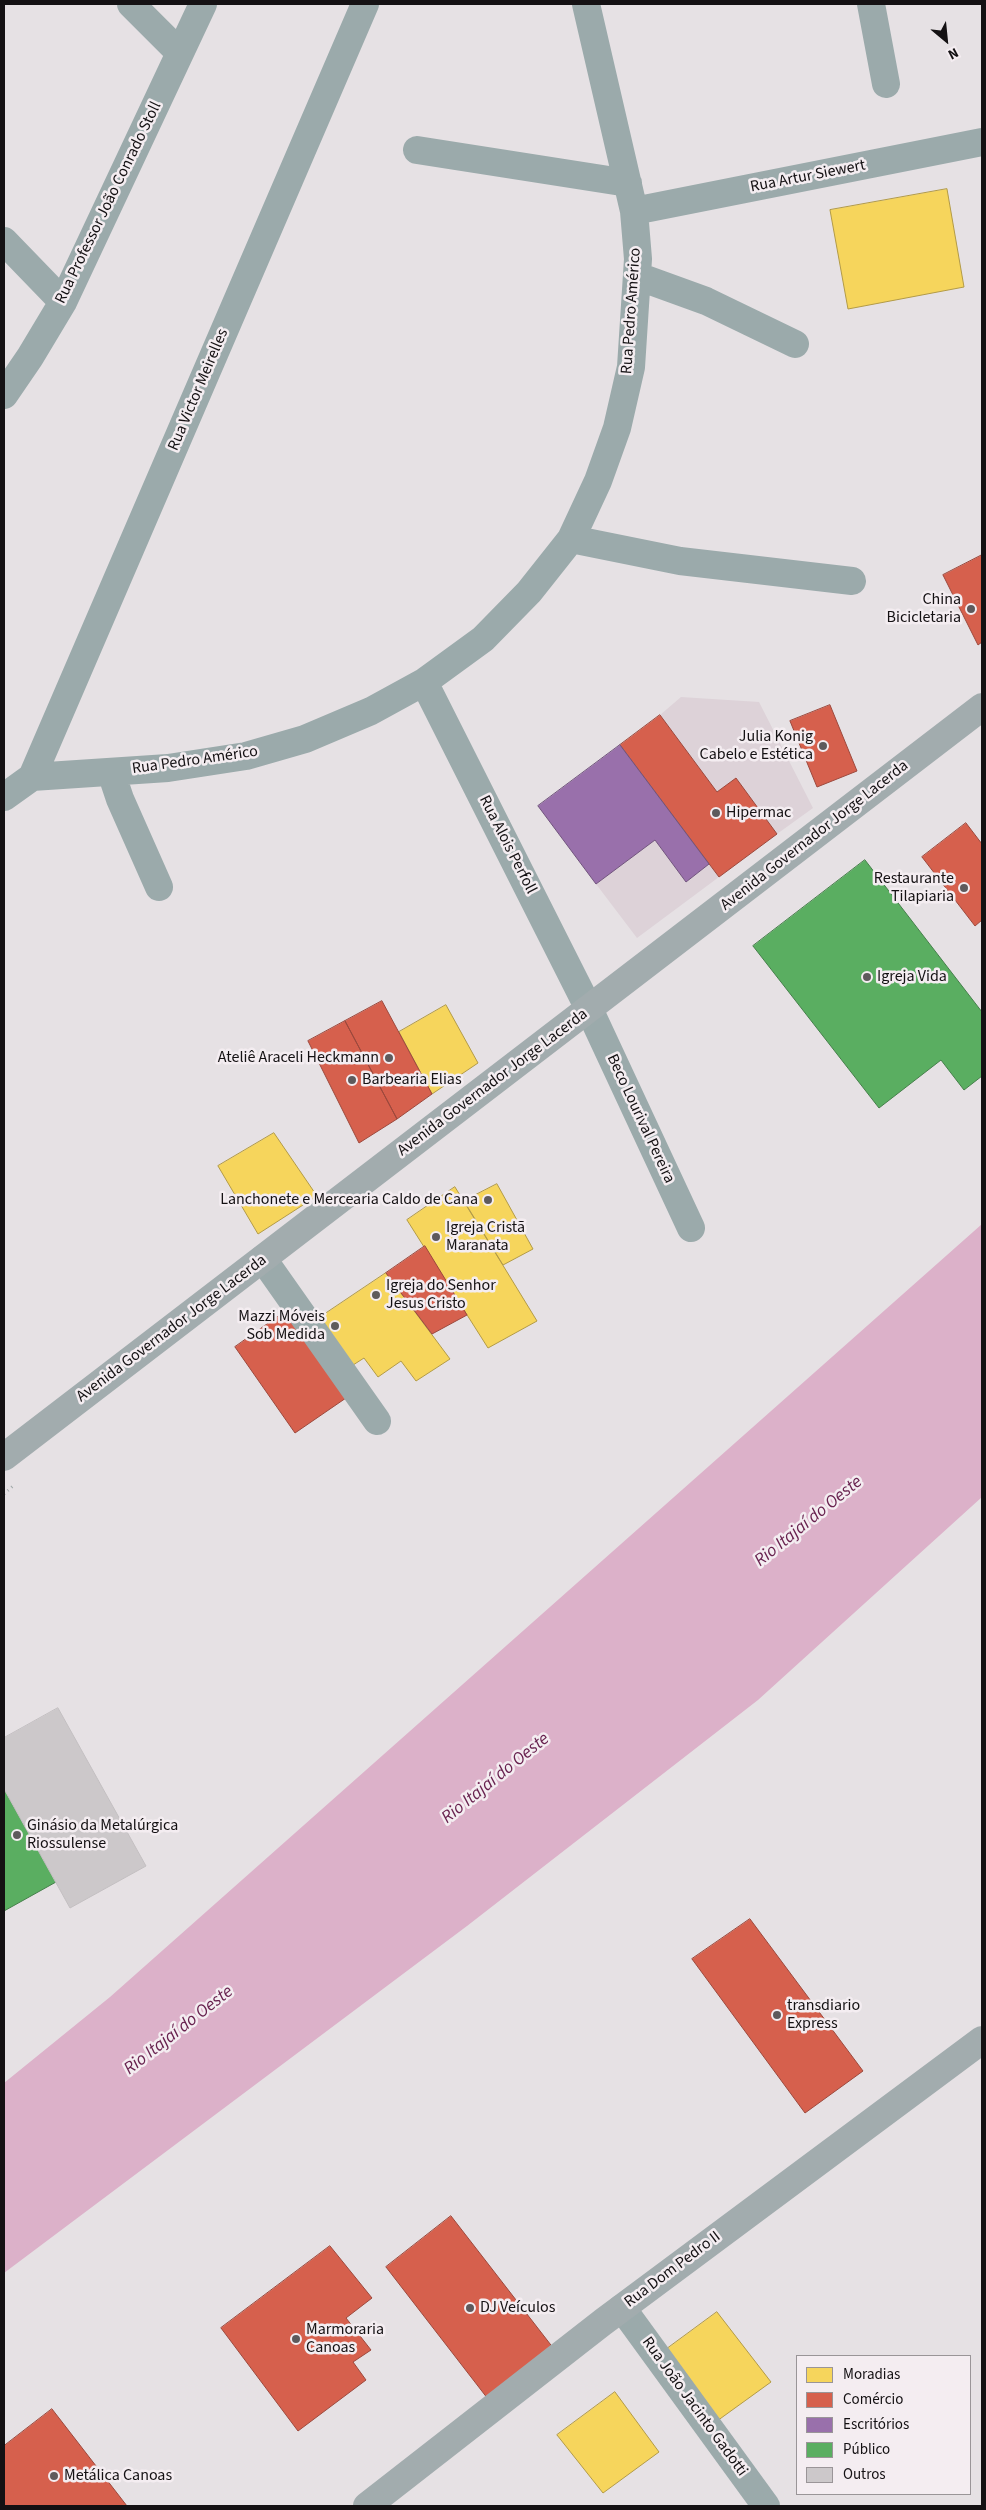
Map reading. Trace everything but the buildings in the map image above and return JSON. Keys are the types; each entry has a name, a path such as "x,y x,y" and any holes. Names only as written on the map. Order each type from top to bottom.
{"main road":[{"name":"Avenida Governador Jorge Lacerda","path":"4,1457 982,707"},
{"name":"Rua Dom Pedro II","path":"367,2506 622,2308 982,2040"}],"street":[{"path":"131,4 180,53"},
{"name":"Rua Professor João Conrado Stoll","path":"4,395 30,357 62,302 203,4"},
{"name":"Rua Victor Meirelles","path":"32,777 365,4"},
{"name":"Rua Pedro Américo","path":"32,777 168,768 246,756 305,739 371,711 424,682 483,639 529,592 571,539 598,481 617,428 631,367 637,276 634,211 586,4"},
{"path":"871,4 886,84"},
{"name":"Rua Artur Siewert","path":"634,211 982,142"},
{"path":"417,150 628,183"},
{"path":"4,240 62,302"},
{"path":"637,276 706,301 795,344"},
{"path":"571,539 680,561 852,581"},
{"name":"Rua Alois Perfoll","path":"424,682 590,1009"},
{"path":"111,772 120,799 159,887"},
{"path":"4,797 32,777"},
{"name":"Beco Lourival Pereira","path":"590,1009 690,1228"},
{"path":"263,1259 376,1420"},
{"name":"Rua João Jacinto Gadotti","path":"622,2308 766,2506"}],"shaded area":[{"path":"681,697 759,702 813,808 777,834 736,778 717,792 660,715"},
{"path":"655,840 686,882 709,864 719,877 637,938 596,884"}],"water":[{"name":"Rio Itajaí do Oeste","path":"982,1224 982,1497 758,1700 467,1926 4,2273 4,2083 110,1997"}],"place":[{"name":"China Bicicletaria","path":"971,609"},
{"name":"Julia Konig Cabelo e Estética","path":"823,746"},
{"name":"Hipermac","path":"716,813"},
{"name":"Restaurante Tilapiaria","path":"964,888"},
{"name":"Igreja Vida","path":"867,977"},
{"name":"Ateliê Araceli Heckmann","path":"389,1058"},
{"name":"Barbearia Elias","path":"352,1080"},
{"name":"Lanchonete e Mercearia Caldo de Cana","path":"488,1200"},
{"name":"Igreja Cristã Maranata","path":"436,1237"},
{"name":"Igreja do Senhor Jesus Cristo","path":"376,1295"},
{"name":"Mazzi Móveis Sob Medida","path":"335,1326"},
{"name":"Ginásio da Metalúrgica Riossulense","path":"17,1835"},
{"name":"transdiario Express","path":"777,2015"},
{"name":"DJ Veículos","path":"470,2308"},
{"name":"Marmoraria Canoas","path":"296,2339"},
{"name":"Metálica Canoas","path":"54,2476"}]}
